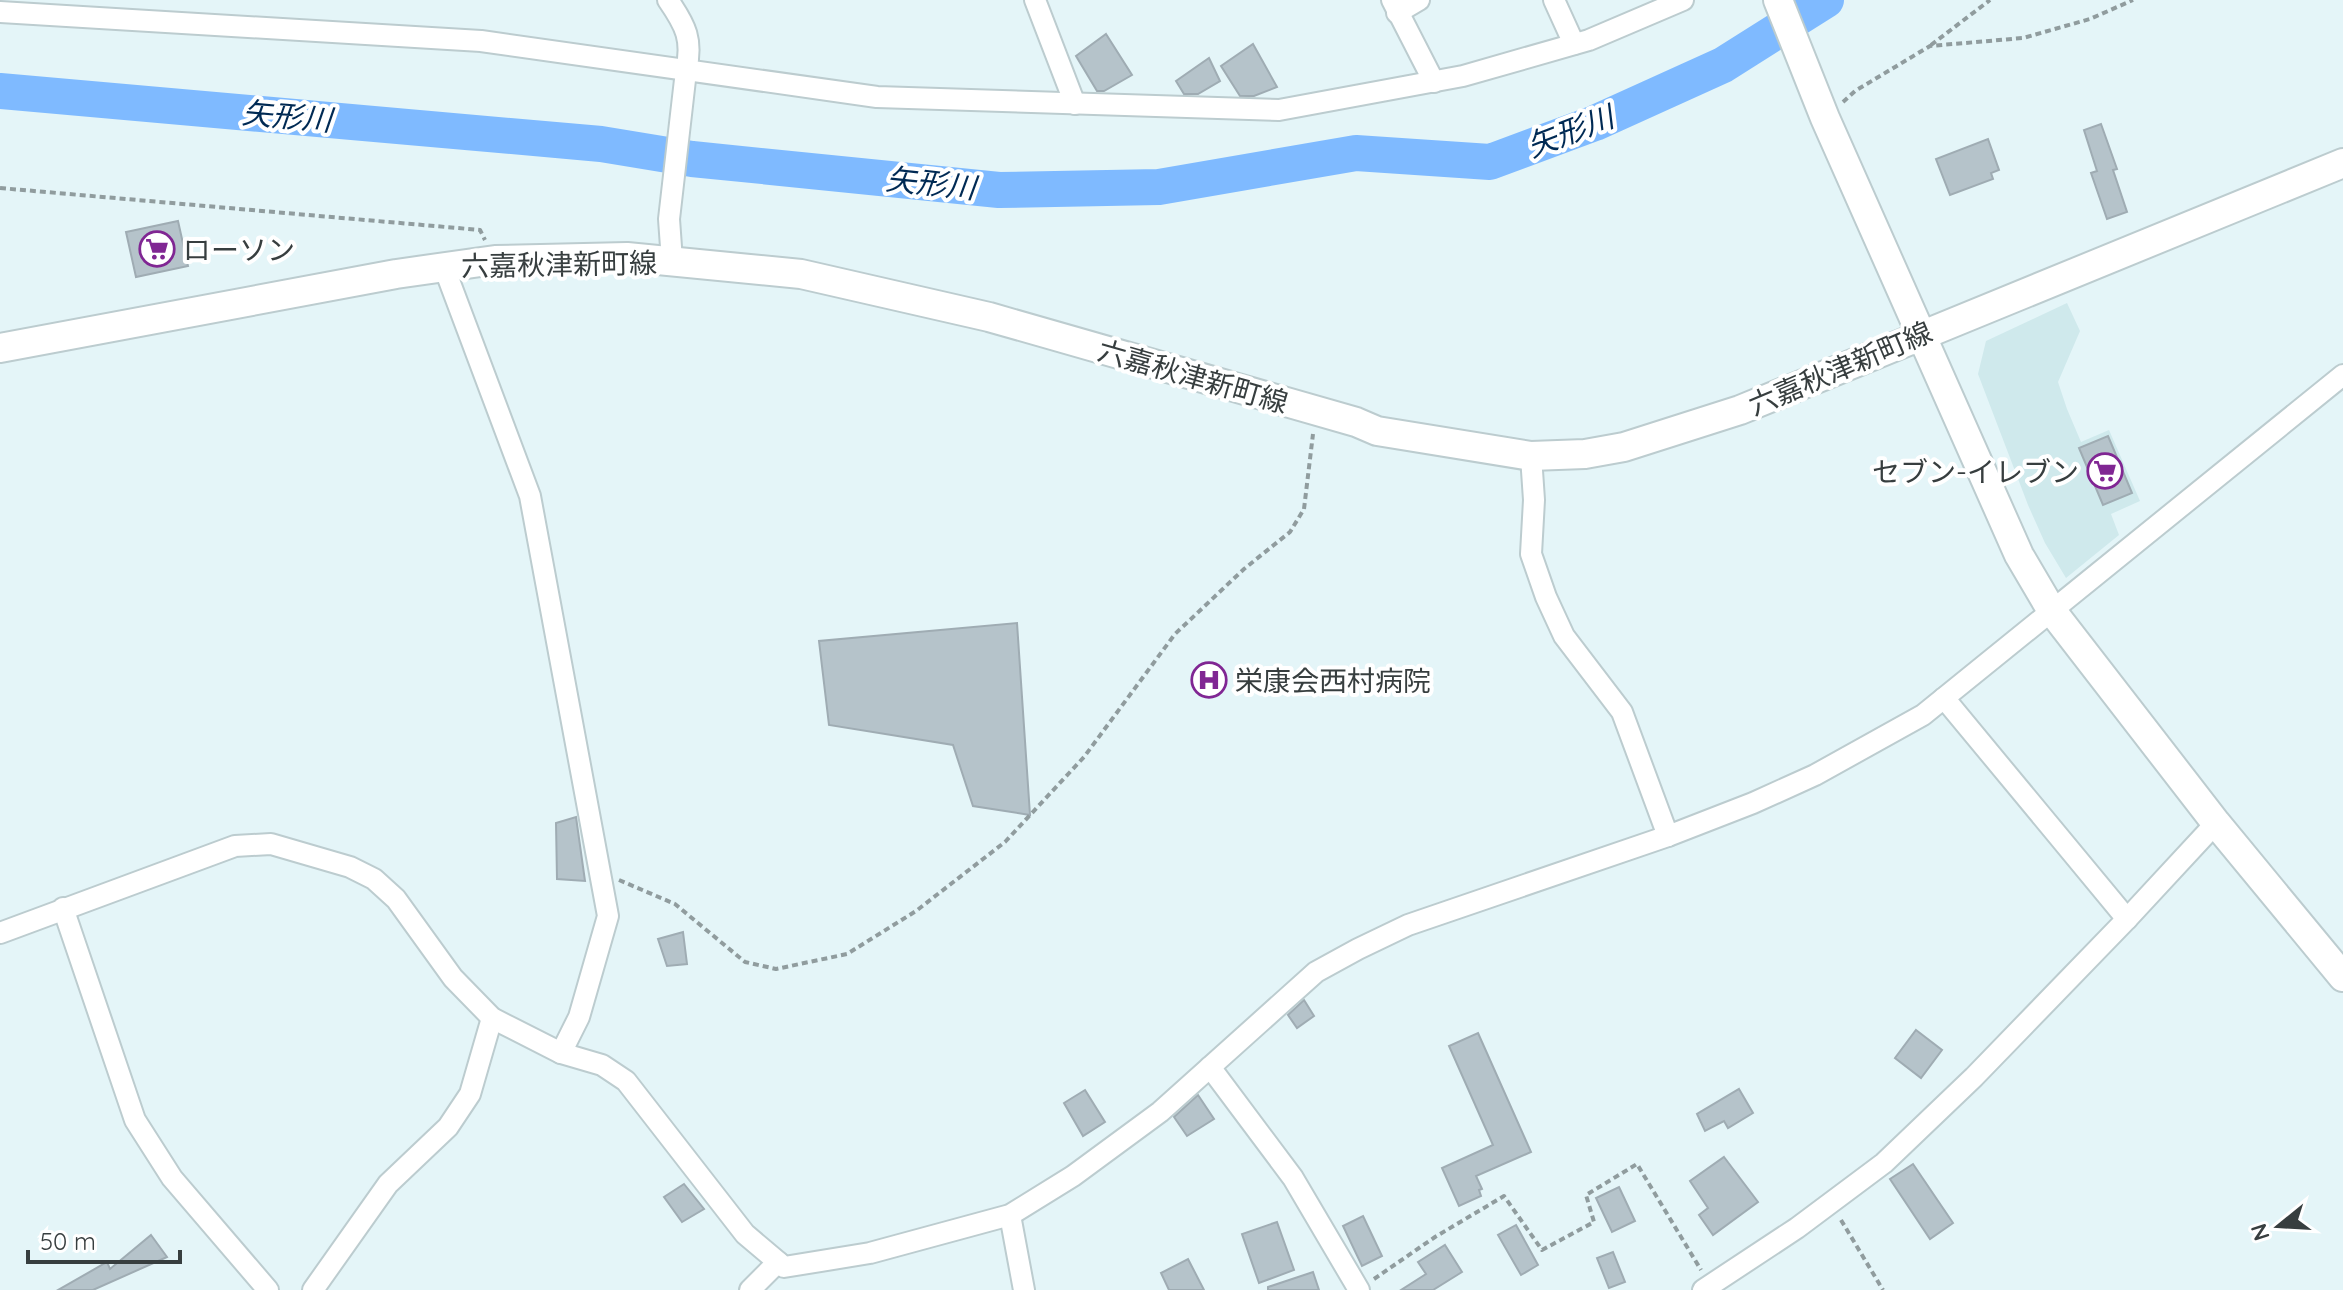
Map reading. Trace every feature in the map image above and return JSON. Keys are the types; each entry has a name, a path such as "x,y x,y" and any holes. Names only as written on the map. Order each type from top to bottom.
{"main road":[{"path":"1778,0 1825,118 2019,555 2052,611 2216,823 2343,977"},
{"name":"六嘉秋津新町線","path":"0,348 310,288 444,267 495,260 627,257 801,274 989,317 1377,431 1531,456 1585,454 1624,447 1740,410 2343,163"}],"street":[{"path":"668,0 681,19 691,50 669,219 672,261"},
{"path":"1035,0 1075,104"},
{"path":"1419,0 1395,6 1434,82"},
{"path":"1554,0 1574,44"},
{"path":"0,12 481,41 877,97 1279,110 1463,76 1574,44 1683,0"},
{"path":"444,267 530,496 608,916 579,1017 561,1053"},
{"path":"0,933 235,846 271,844 350,867 374,879 396,899 453,978 492,1018 561,1053 602,1065 626,1081 745,1234 784,1267 870,1253 1010,1215 1073,1176 1160,1112 1316,972 1358,949 1408,925 1668,836 1753,803 1815,775 1923,715 2343,375"},
{"path":"1531,456 1534,500 1531,554 1536,569 1564,636 1622,712 1668,836"},
{"path":"1944,698 2127,919"},
{"path":"1707,1288 1831,1203 1895,1152 1974,1077 2216,823"},
{"path":"63,908 135,1120 172,1178 268,1290"},
{"path":"313,1290 388,1184 448,1127 470,1094 492,1018"},
{"path":"1210,1067 1293,1178 1359,1290"},
{"path":"1010,1215 1024,1290"},
{"path":"750,1290 778,1262"}],"path":[{"path":"1825,118 1855,91 1930,46 1990,0"},
{"path":"1930,46 2023,38 2090,19 2133,0"},
{"path":"0,188 480,230 495,260"},
{"path":"601,872 675,904 745,962 776,969 847,954 916,911 1005,842 1084,757 1190,618 1290,532 1304,509 1316,412"},
{"path":"1359,1290 1435,1237 1504,1196 1542,1250 1594,1222 1586,1195 1637,1164 1707,1288"},
{"path":"1831,1203 1883,1290"}],"shaded area":[{"path":"2067,303 2080,331 2058,382 2067,409 2081,442 2109,430 2140,501 2111,514 2119,535 2066,578 2045,543 2028,505 1978,374 1986,341"}],"building":[{"path":"1106,34 1132,75 1104,91 1097,91 1076,56"},
{"path":"1253,44 1277,87 1254,96 1240,96 1221,66"},
{"path":"1209,58 1220,81 1198,94 1184,94 1176,81"},
{"path":"2101,124 2117,169 2113,170 2127,212 2107,219 2091,173 2097,171 2084,130"},
{"path":"1988,139 1999,170 1991,173 1993,179 1950,195 1936,159"},
{"name":"ローソン","path":"178,221 188,266 136,277 126,232"},
{"name":"セブン-イレブン","path":"2108,436 2132,493 2103,505 2079,448"},
{"path":"1017,623 1030,815 973,806 953,745 829,725 819,641"},
{"path":"576,817 585,881 557,879 556,823"},
{"path":"683,932 687,964 667,966 658,939"},
{"path":"1304,1000 1314,1016 1297,1028 1288,1015"},
{"path":"1916,1030 1942,1050 1921,1078 1895,1058"},
{"path":"1478,1033 1531,1152 1476,1176 1482,1189 1479,1190 1481,1196 1459,1206 1442,1168 1493,1145 1449,1046"},
{"path":"1739,1089 1753,1113 1728,1128 1724,1121 1705,1131 1697,1114"},
{"path":"1085,1090 1105,1122 1083,1136 1064,1103"},
{"path":"1198,1095 1214,1119 1187,1136 1174,1117"},
{"path":"1724,1157 1758,1202 1713,1235 1699,1215 1708,1208 1690,1181"},
{"path":"1913,1164 1953,1223 1930,1239 1890,1179"},
{"path":"684,1184 704,1209 682,1222 664,1197"},
{"path":"1619,1187 1635,1221 1612,1232 1596,1198"},
{"path":"1363,1216 1382,1256 1362,1266 1343,1226"},
{"path":"1277,1222 1294,1270 1259,1283 1242,1234"},
{"path":"1516,1225 1538,1265 1521,1275 1498,1235"},
{"path":"151,1235 167,1257 93,1290 58,1290 107,1262 110,1269"},
{"path":"1445,1245 1462,1272 1433,1290 1401,1290 1426,1274 1418,1262"},
{"path":"1613,1252 1625,1282 1609,1288 1597,1258"},
{"path":"1188,1259 1204,1290 1169,1290 1161,1273"},
{"path":"1313,1272 1319,1290 1268,1290 1268,1287"}],"waterway":[{"name":"矢形川","path":"0,91 601,144 692,159 999,190 1159,187 1356,153 1490,162 1595,123 1723,65 1826,0"}],"place":[{"name":"ローソン","path":"157,249"},
{"name":"セブン-イレブン","path":"2105,471"},
{"name":"栄康会西村病院","path":"1209,680"}]}
